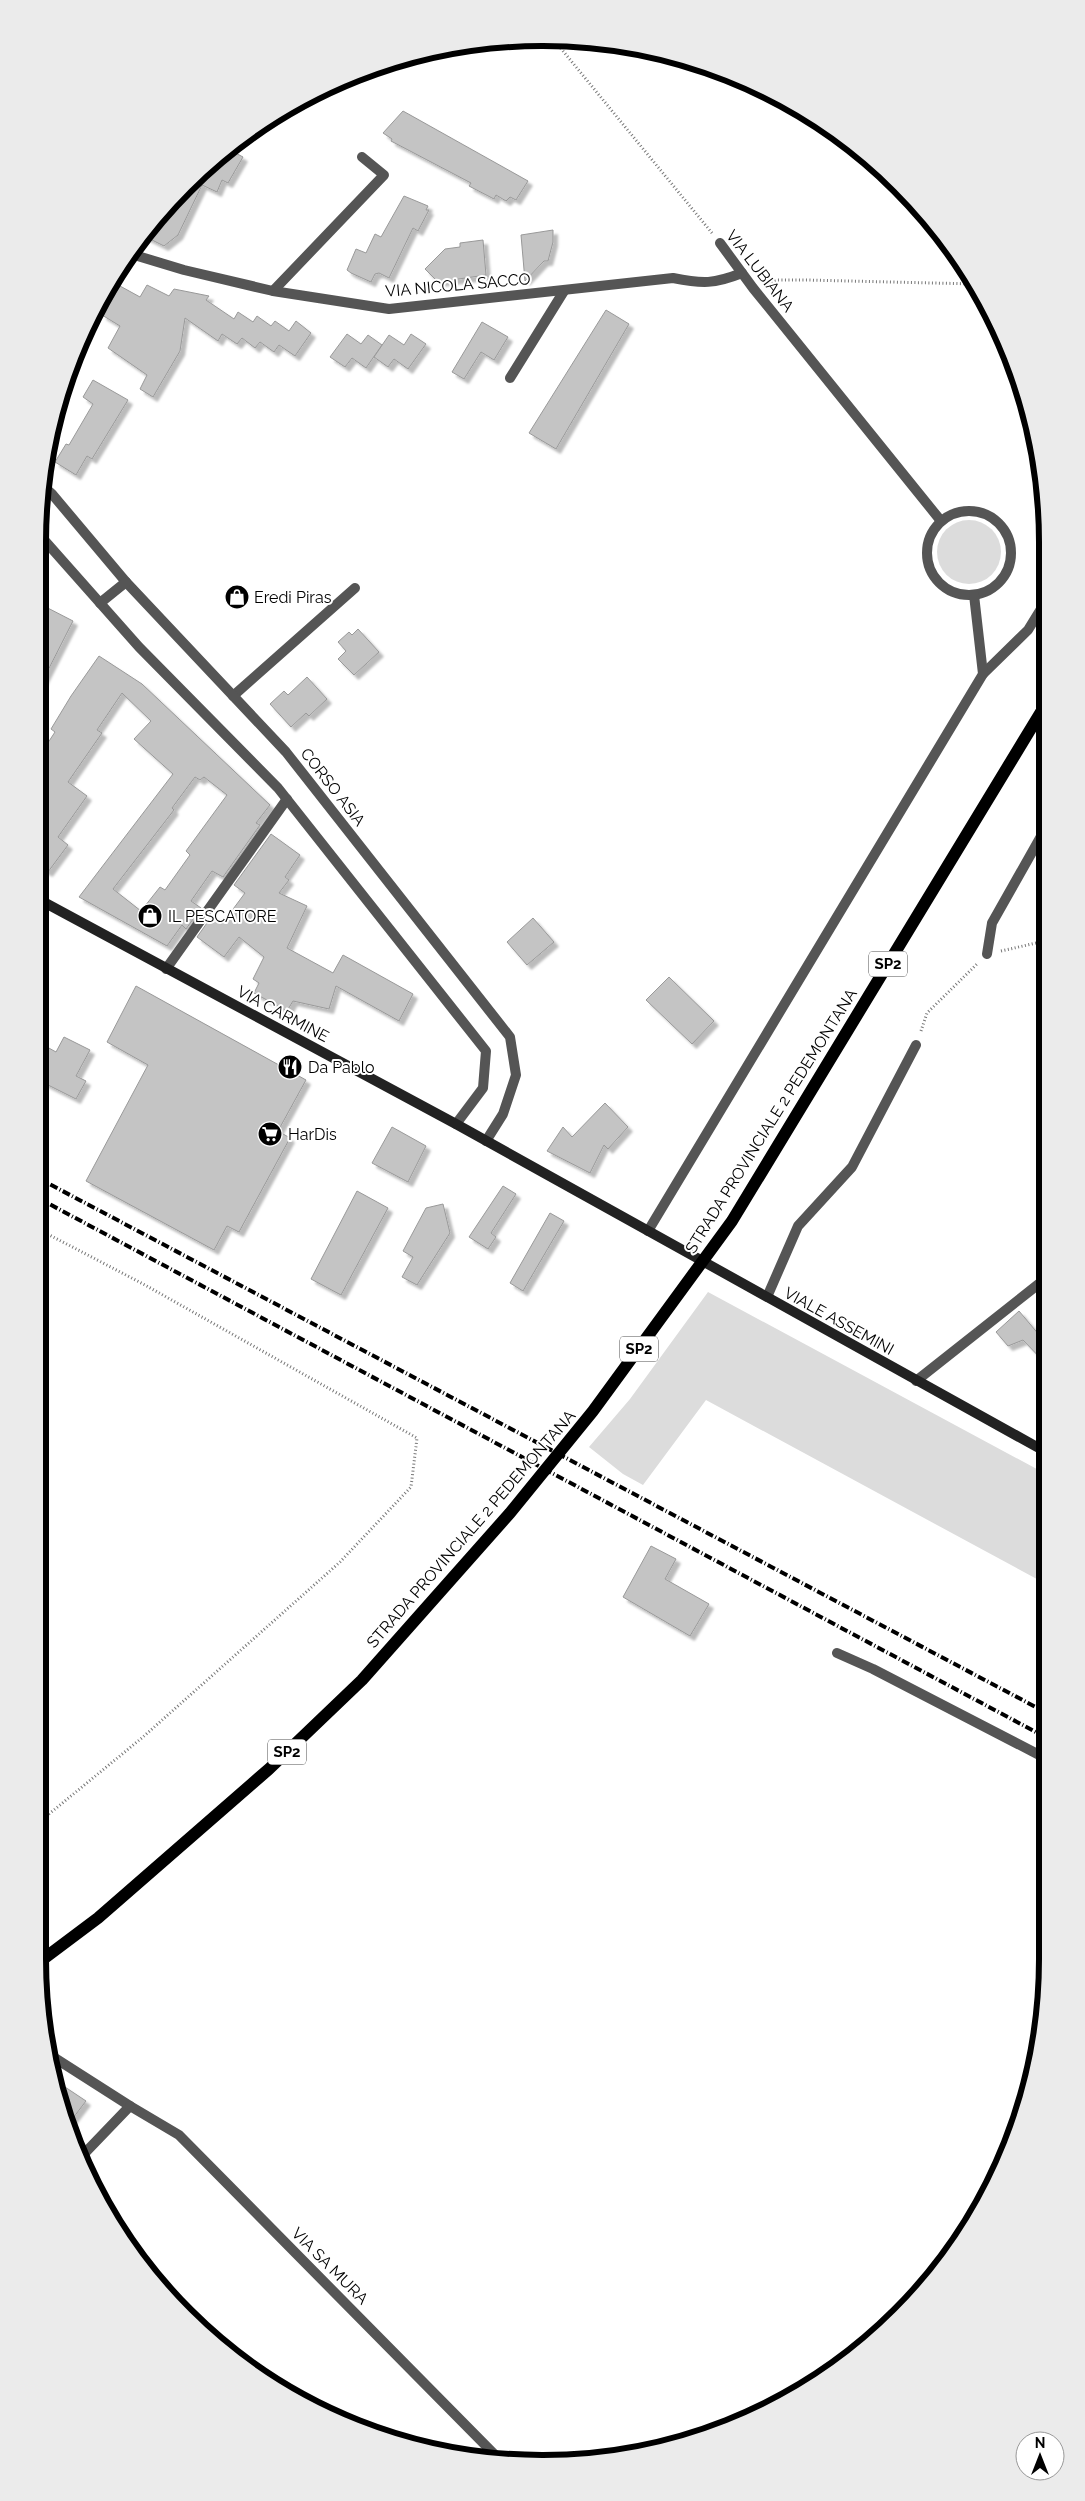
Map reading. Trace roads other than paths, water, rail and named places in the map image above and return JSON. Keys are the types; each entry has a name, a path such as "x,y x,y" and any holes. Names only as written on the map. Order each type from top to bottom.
{"main road":[{"name":"STRADA PROVINCIALE 2 PEDEMONTANA","path":"46,1957 98,1918 269,1769 362,1680 510,1513 593,1412 732,1220 1039,715"},
{"name":"VIA CARMINE","path":"46,903 619,1214"},
{"name":"VIALE ASSEMINI","path":"619,1214 1039,1448"}],"street":[{"path":"273,291 384,175 362,158"},
{"name":"VIA LUBIANA","path":"720,243 753,288 941,521"},
{"name":"VIA NICOLA SACCO","path":"138,256 184,270 273,291 389,309 673,278 697,283 719,282 742,273"},
{"path":"510,378 564,291"},
{"name":"CORSO ASIA","path":"49,491 126,582 286,752 510,1037 516,1076 503,1114 486,1141"},
{"path":"967,511 982,513 999,524 1010,543 1011,557 1007,570 999,582 988,590 974,595 948,590 938,581 930,570 927,557 928,544 933,532 941,521 954,514 967,511"},
{"path":"46,543 139,647 288,799 486,1051 483,1088 456,1124"},
{"path":"100,603 126,582"},
{"path":"233,696 355,588"},
{"path":"974,595 983,674"},
{"path":"648,1231 983,674 1028,630 1039,612"},
{"path":"166,969 288,799"},
{"path":"987,954 992,923 1039,840"},
{"path":"767,1297 798,1226 852,1166 916,1045"},
{"path":"916,1381 1039,1284"},
{"path":"837,1653 873,1669 1039,1755"},
{"name":"VIA SA MURA","path":"57,2059 179,2135 492,2452"},
{"path":"85,2151 130,2106"}],"railway":[{"path":"46,1182 1039,1709"},
{"path":"46,1202 1039,1734"}],"place":[{"name":"Eredi Piras","path":"237,597"},
{"name":"IL PESCATORE","path":"150,916"},
{"name":"Da Pablo","path":"290,1067"},
{"name":"HarDis","path":"270,1134"}]}
